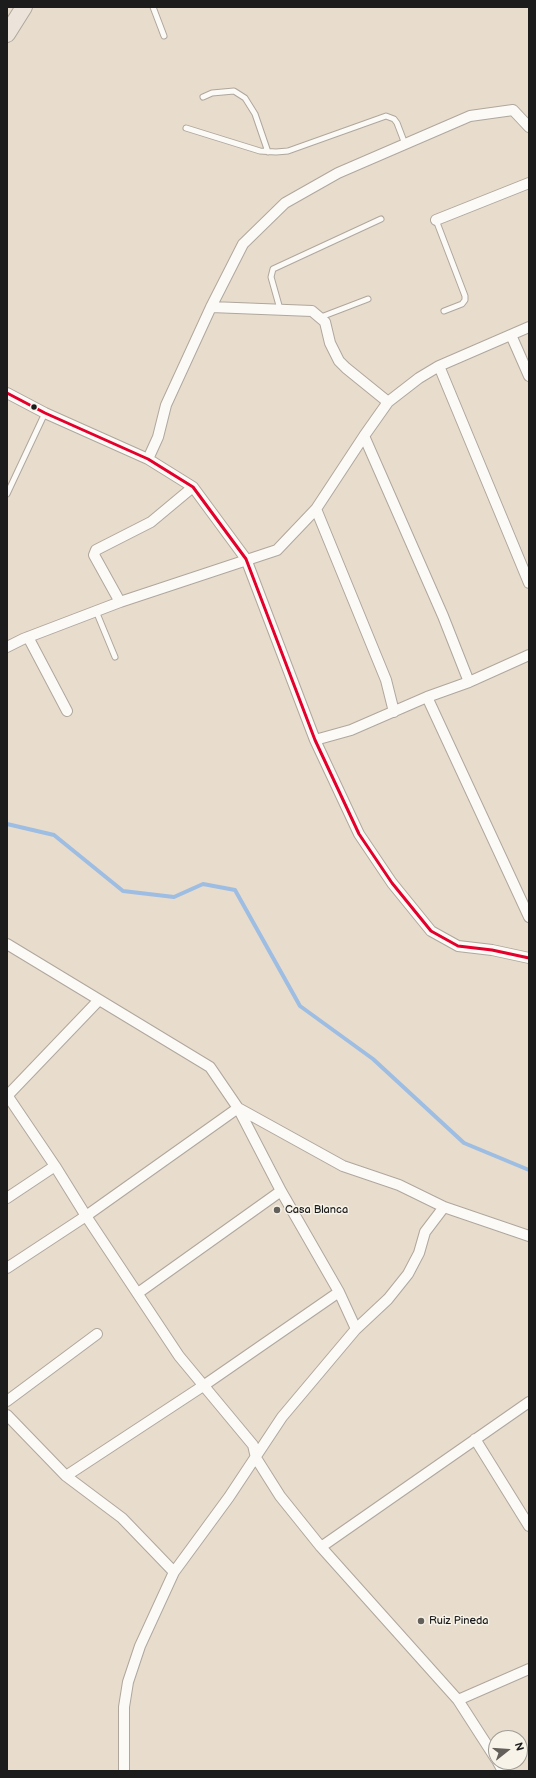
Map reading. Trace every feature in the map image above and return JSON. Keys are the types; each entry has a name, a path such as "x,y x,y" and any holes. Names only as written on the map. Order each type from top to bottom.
{"main road":[{"path":"7,34 24,7"}],"street":[{"path":"148,459 158,436 166,405 211,307 243,244 285,203 338,173 470,116 513,110 529,127"},
{"path":"436,220 529,183"},
{"path":"211,307 307,310 321,317 327,328 330,343 339,361 388,402"},
{"path":"7,647 28,637 120,602 246,559 277,550 316,509 388,402 419,378 440,366 529,327"},
{"path":"510,335 529,376"},
{"path":"440,366 529,581"},
{"path":"7,393 44,412 148,459 193,487 246,559 315,740 359,834 392,883 431,931 458,946 492,950 529,958"},
{"path":"364,436 443,616 469,682"},
{"path":"120,602 94,555 96,550 151,522 193,487"},
{"path":"316,509 386,680 394,712"},
{"path":"28,637 67,711"},
{"path":"315,740 351,730 427,697 469,682 529,654"},
{"path":"427,697 529,917"},
{"path":"7,944 210,1067 238,1108 281,1192 339,1292 356,1329"},
{"path":"99,1000 7,1095 179,1356 253,1445 256,1458 280,1496 321,1547 458,1700 488,1747"},
{"path":"238,1108 343,1166 399,1185 444,1207 529,1236"},
{"path":"7,1268 86,1216 238,1108"},
{"path":"7,1198 55,1166"},
{"path":"138,1293 281,1192"},
{"path":"125,1771 124,1707 128,1682 140,1646 174,1572 256,1458 282,1416 356,1329 388,1299 408,1274 419,1253 425,1232 444,1207"},
{"path":"66,1476 203,1386 339,1292"},
{"path":"7,1401 97,1334"},
{"path":"321,1547 529,1402"},
{"path":"7,1415 66,1476 122,1518 174,1572"},
{"path":"476,1439 526,1511 529,1526"},
{"path":"458,1700 529,1669"}],"lane":[{"path":"153,7 164,36"},
{"path":"203,97 222,91 234,91 245,98 255,114 268,152"},
{"path":"186,128 222,140 268,152 288,150 386,116 394,119 397,123 405,144"},
{"path":"280,308 271,277 273,269 381,219"},
{"path":"436,220 465,296 465,300 462,304 444,311"},
{"path":"321,317 368,299"},
{"path":"7,494 44,412"},
{"path":"96,611 115,657"}],"waterway":[{"path":"7,824 54,835 123,891 174,897 203,884 235,890 300,1006 373,1059 464,1143 529,1170"}],"transit line":[{"path":"7,393 45,413 148,459 193,487 246,559 315,740 359,834 392,883 431,931 458,946 492,950 529,958"}],"place":[{"name":"Casa Blanca","path":"277,1210"},
{"name":"Ruiz Pineda","path":"421,1621"}]}
